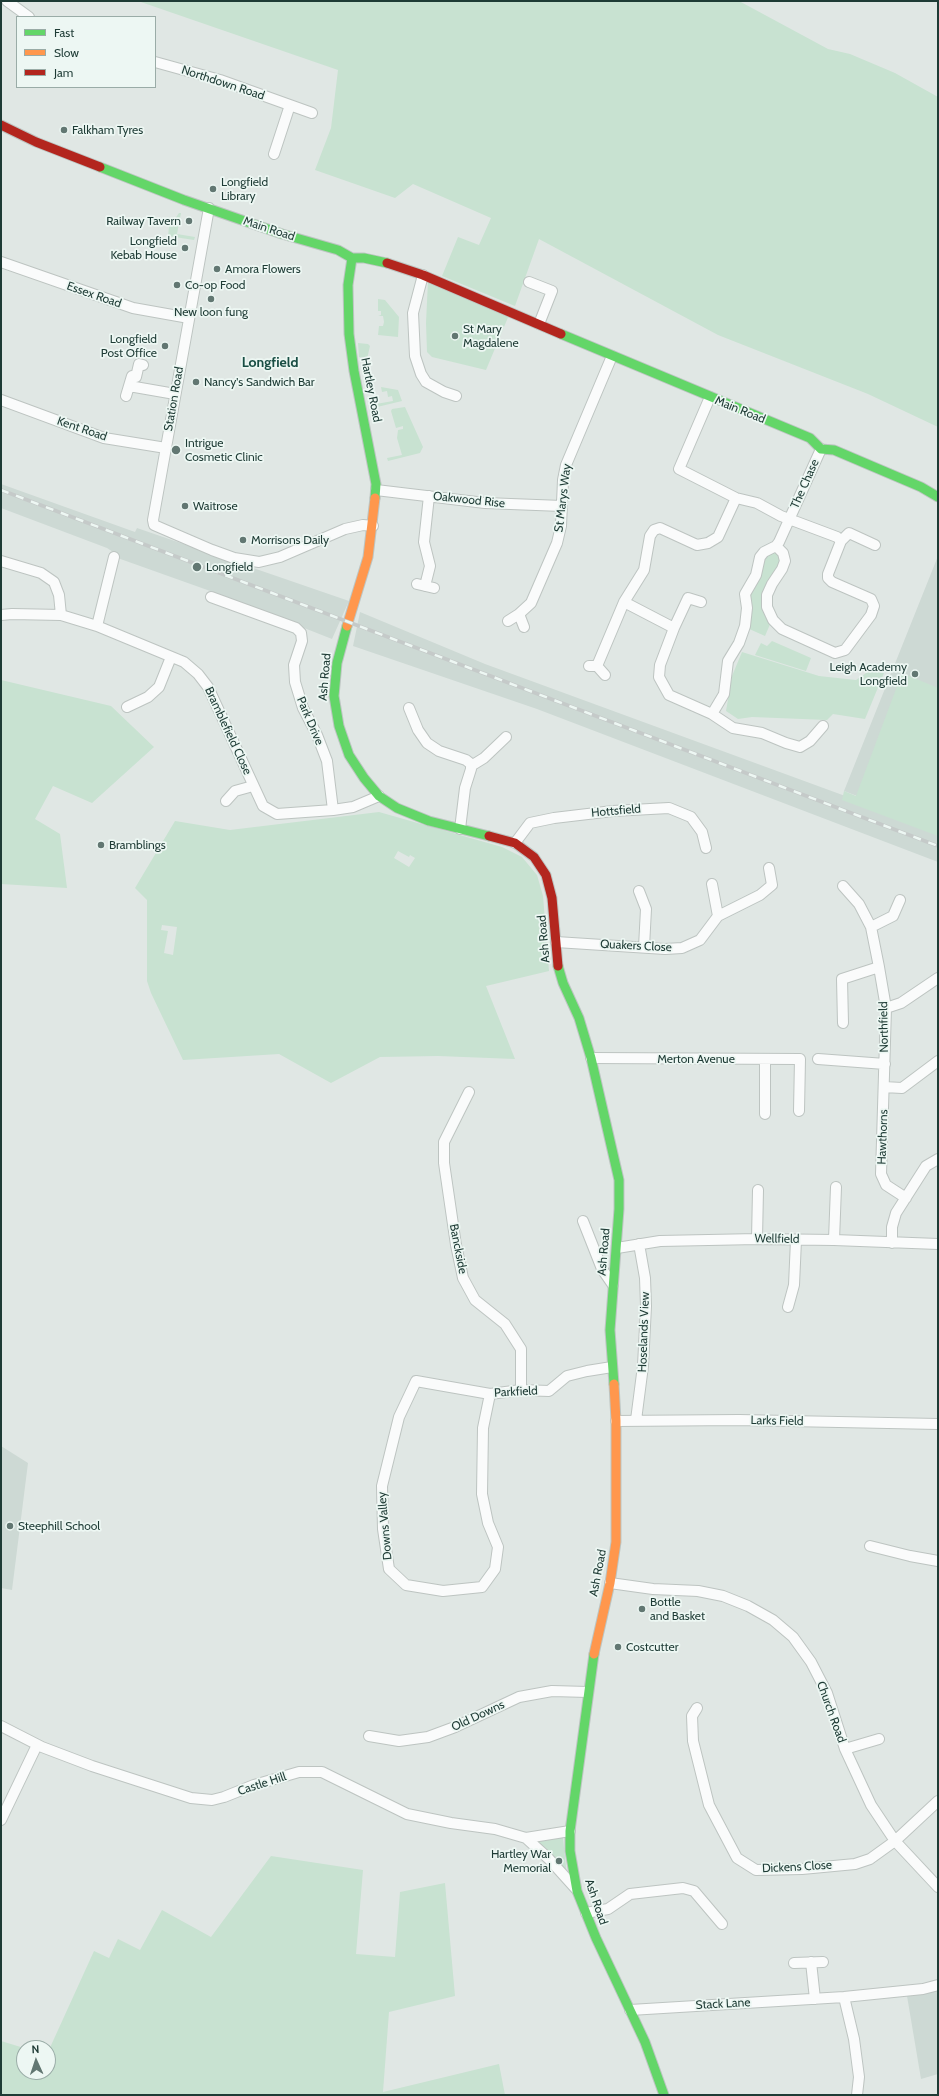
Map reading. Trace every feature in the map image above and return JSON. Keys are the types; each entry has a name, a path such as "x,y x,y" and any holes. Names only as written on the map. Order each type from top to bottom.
{"street":[{"path":"7,1 28,16"},
{"name":"Northdown Road","path":"156,62 220,80 312,113"},
{"path":"274,154 290,105"},
{"name":"Main Road","path":"1,125 44,145 209,208 282,234 338,250 352,258 364,258 381,261 423,275 612,356 810,438 821,449 834,450 921,487 938,497"},
{"name":"Station Road","path":"209,208 153,522 159,529 208,548 251,561 267,561 280,557 346,529 363,525 373,526"},
{"name":"Hartley Road","path":"352,258 348,284 351,346 376,490 373,526"},
{"name":"Essex Road","path":"1,262 134,308 189,318"},
{"path":"423,275 413,313 414,356 420,374 426,382 444,392 456,396"},
{"path":"529,282 552,291 539,324"},
{"name":"St Marys Way","path":"508,621 519,614 531,603 557,543 561,526 563,480 567,461 612,356"},
{"path":"126,396 132,376 136,377 139,364 142,365"},
{"path":"129,386 175,394"},
{"path":"710,397 679,469 736,498 757,503 789,519 837,537 841,541"},
{"name":"Kent Road","path":"1,400 104,438 166,448"},
{"name":"The Chase","path":"776,546 821,449"},
{"name":"Oakwood Rise","path":"376,490 494,504 562,506"},
{"path":"425,586 430,567 424,543 429,496"},
{"path":"605,675 593,666 624,602 644,570 650,536 654,530 660,528 697,545 708,543 718,538 736,498"},
{"name":"Ash Road","path":"373,526 364,572 340,650 334,696 339,726 350,754 364,778 379,796 397,808 460,829 515,843 534,857 546,875 552,898 557,963 563,984 579,1018 591,1058 619,1180 617,1248 610,1330 616,1421 616,1542 610,1583 597,1635 570,1832 572,1863 577,1891 596,1938 645,2042 664,2095"},
{"path":"712,714 724,694 728,661 739,643 745,626 747,608 745,594 754,579 761,556 776,546 783,554 785,562 768,592 767,605 770,616 782,629 835,653 845,650 871,615 874,606 871,600 832,582 828,578 828,574 841,541 849,533 875,545"},
{"path":"97,626 114,557"},
{"path":"1,561 40,573 54,582 60,595 61,614"},
{"name":"Park Drive","path":"211,597 296,628 301,633 302,641 294,665 295,685 304,711 317,735 327,763 333,810"},
{"path":"701,602 688,598 674,628 660,666 659,677 669,695 712,714 733,728 762,733 800,747 810,741 823,726"},
{"path":"624,602 674,628"},
{"name":"Bramblefield Close","path":"1,615 61,614 97,626 184,662 198,674 208,687 263,806 277,814 353,807 379,796"},
{"path":"519,614 524,627"},
{"path":"127,707 148,697 159,687 171,657"},
{"path":"415,712 421,735 430,745 441,752 466,760 471,766"},
{"path":"460,829 471,766 484,758 506,737"},
{"path":"226,801 235,791 253,786"},
{"name":"Hottsfield","path":"515,843 530,823 554,818 613,811 669,808 691,817 702,832 706,848"},
{"path":"712,884 718,916 760,895 772,885 770,868"},
{"name":"Northfield","path":"842,886 859,904 871,927 886,1008 884,1087"},
{"path":"639,891 646,910 644,947"},
{"path":"871,927 893,916 900,900"},
{"name":"Quakers Close","path":"556,942 682,948 700,940 718,916"},
{"path":"843,1023 842,979 879,967"},
{"path":"886,1008 901,1003 938,978"},
{"name":"Merton Avenue","path":"591,1058 800,1059 799,1112"},
{"path":"765,1059 765,1114"},
{"path":"818,1059 885,1064"},
{"path":"884,1087 902,1088 938,1061"},
{"name":"Hawthorns","path":"884,1087 882,1174 886,1185 906,1198"},
{"name":"Banckside","path":"469,1092 444,1142 444,1163 456,1245 463,1278 475,1300 505,1324 521,1349 521,1390"},
{"path":"892,1243 892,1227 896,1213 926,1166 938,1159"},
{"path":"834,1240 836,1188"},
{"path":"757,1239 758,1190"},
{"path":"583,1222 602,1269 613,1285"},
{"name":"Wellfield","path":"617,1248 660,1241 757,1239 938,1244"},
{"path":"788,1307 794,1285 796,1240"},
{"name":"Hoselands View","path":"636,1420 644,1366 646,1306 645,1278 639,1244"},
{"name":"Parkfield","path":"416,1381 490,1394 521,1390 549,1391 567,1376 612,1367"},
{"name":"Downs Valley","path":"416,1381 399,1417 388,1454 382,1486 383,1529 389,1569 406,1585 443,1591 482,1586 494,1569 498,1547 488,1523 482,1494 483,1428 490,1394"},
{"name":"Larks Field","path":"616,1421 739,1420 938,1424"},
{"path":"870,1546 938,1561"},
{"name":"Church Road","path":"610,1583 653,1589 698,1591 723,1596 748,1606 773,1620 793,1637 811,1662 827,1693 845,1749 871,1805 895,1841 938,1887"},
{"name":"Old Downs","path":"369,1736 399,1741 428,1737 455,1727 519,1697 552,1691 588,1692"},
{"name":"Dickens Close","path":"697,1708 692,1716 693,1741 709,1806 737,1858 756,1870 802,1869 855,1864 870,1859 895,1841 938,1801"},
{"name":"Castle Hill","path":"1,1726 37,1745 92,1766 191,1798 212,1800 224,1797 254,1785 299,1772 322,1772 407,1814 451,1823 496,1829 526,1838 570,1832"},
{"path":"845,1749 879,1739"},
{"path":"1,1820 37,1745"},
{"name":"Castle Hill","path":"526,1838 549,1859 577,1891"},
{"path":"586,1913 608,1909 630,1894 683,1888 694,1891 722,1924"},
{"path":"811,1962 815,1999"},
{"path":"794,1963 823,1962"},
{"name":"Stack Lane","path":"630,2010 844,1997 923,1989 938,1985"},
{"path":"844,1997 854,2039 859,2077 857,2095"}],"shaded area":[{"path":"1,484 135,532 137,528 349,601 332,639 213,592 112,556 113,552 107,548 1,508"},
{"name":"Leigh Academy Longfield","path":"938,556 938,827 844,791"},
{"path":"360,612 485,664 938,830 938,862 537,709 353,646"},
{"name":"Steephill School","path":"1,1446 28,1463 12,1590 1,1588"},
{"path":"938,1991 938,2074 921,2079 907,1996"}],"green space":[{"path":"138,1 739,1 828,49 850,54 895,73 938,97 938,427 868,394 718,335 539,239 515,306 442,276 458,237 479,245 491,218 413,184 395,198 315,170 331,128 338,70"},
{"path":"179,213 181,213 177,234 195,237 194,240 168,236 169,227"},
{"path":"428,281 509,315 486,370 432,357 427,352 426,323"},
{"path":"378,299 385,300 399,317 398,337 378,335 379,326 383,326 384,322 383,316 378,316 381,315 381,311 378,311"},
{"path":"358,343 368,344 370,346 367,359 359,357"},
{"path":"381,387 398,390 402,401 377,407 376,404 393,401 392,396 388,397 387,391 382,392"},
{"path":"405,407 423,447 420,453 388,461 387,458 402,455 397,438 398,430 403,429 403,426 396,428 391,411 392,409"},
{"path":"772,552 776,552 782,560 768,584 771,622 765,636 747,628 748,600 763,558"},
{"path":"772,641 811,658 806,671 755,655 761,643 767,646"},
{"path":"742,652 819,676 856,680 869,671 884,673 865,719 833,714 827,720 752,717 738,719 726,711 732,676"},
{"name":"Leigh Academy Longfield","path":"902,673 938,688 938,836 842,800 844,791 856,796"},
{"path":"1,680 111,706 154,747 92,803 53,786 35,819 60,834 67,888 1,884"},
{"path":"379,812 502,847 522,857 537,875 543,896 549,971 486,986 515,1059 438,1056 380,1057 331,1083 279,1054 183,1060 151,993 147,981 147,900 135,888 175,821 230,830","holes":["398,851 409,857 410,855 415,858 409,867 394,858","162,925 177,927 173,955 164,953 168,931 161,930"]},
{"path":"562,1837 567,1876 537,1845 537,1841"},
{"path":"271,1856 363,1870 356,1954 395,1957 400,1892 445,1883 455,1996 389,2012 383,2092 499,2064 505,2095 1,2095 1,2041 16,2046 16,2080 56,2080 56,2040 53,2040 94,1951 109,1958 118,1939 140,1950 162,1910 211,1937"}],"railway":[{"path":"1,490 938,846"}],"traffic: fast":[{"path":"100,167 184,200 282,234 338,250 352,258 364,258 387,263"},
{"path":"352,258 348,285 349,334 354,371 376,484 375,498"},
{"path":"561,334 810,438 821,449 834,450 921,487 938,497"},
{"path":"347,626 337,663 334,696 339,726 349,755 364,778 379,796 397,808 429,821 489,836"},
{"path":"558,966 563,983 579,1018 591,1058 619,1180 619,1209 610,1330 614,1384"},
{"path":"594,1654 570,1831 570,1851 577,1891 596,1938 645,2042 664,2095"}],"traffic: slow":[{"path":"347,626 368,557 375,498"},
{"path":"594,1654 610,1583 616,1542 616,1421 614,1384"}],"traffic: jam":[{"path":"1,125 36,142 100,167"},
{"path":"387,263 423,275 561,334"},
{"path":"489,836 515,843 534,857 546,875 552,898 558,966"}],"place":[{"name":"Falkham Tyres","path":"64,130"},
{"name":"Longfield Library","path":"213,189"},
{"name":"Railway Tavern","path":"189,221"},
{"name":"Longfield Kebab House","path":"185,248"},
{"name":"Amora Flowers","path":"217,269"},
{"name":"Co-op Food","path":"177,285"},
{"name":"New loon fung","path":"211,299"},
{"name":"St Mary Magdalene","path":"455,336"},
{"name":"Longfield Post Office","path":"165,346"},
{"name":"Nancy's Sandwich Bar","path":"196,382"},
{"name":"Intrigue Cosmetic Clinic","path":"176,450"},
{"name":"Waitrose","path":"185,506"},
{"name":"Morrisons Daily","path":"243,540"},
{"name":"Longfield","path":"197,567"},
{"name":"Leigh Academy Longfield","path":"915,674"},
{"name":"Bramblings","path":"101,845"},
{"name":"Steephill School","path":"10,1526"},
{"name":"Bottle and Basket","path":"642,1609"},
{"name":"Costcutter","path":"618,1647"},
{"name":"Hartley War Memorial","path":"559,1861"}],"district":[{"name":"Longfield","path":"270,363"}]}
